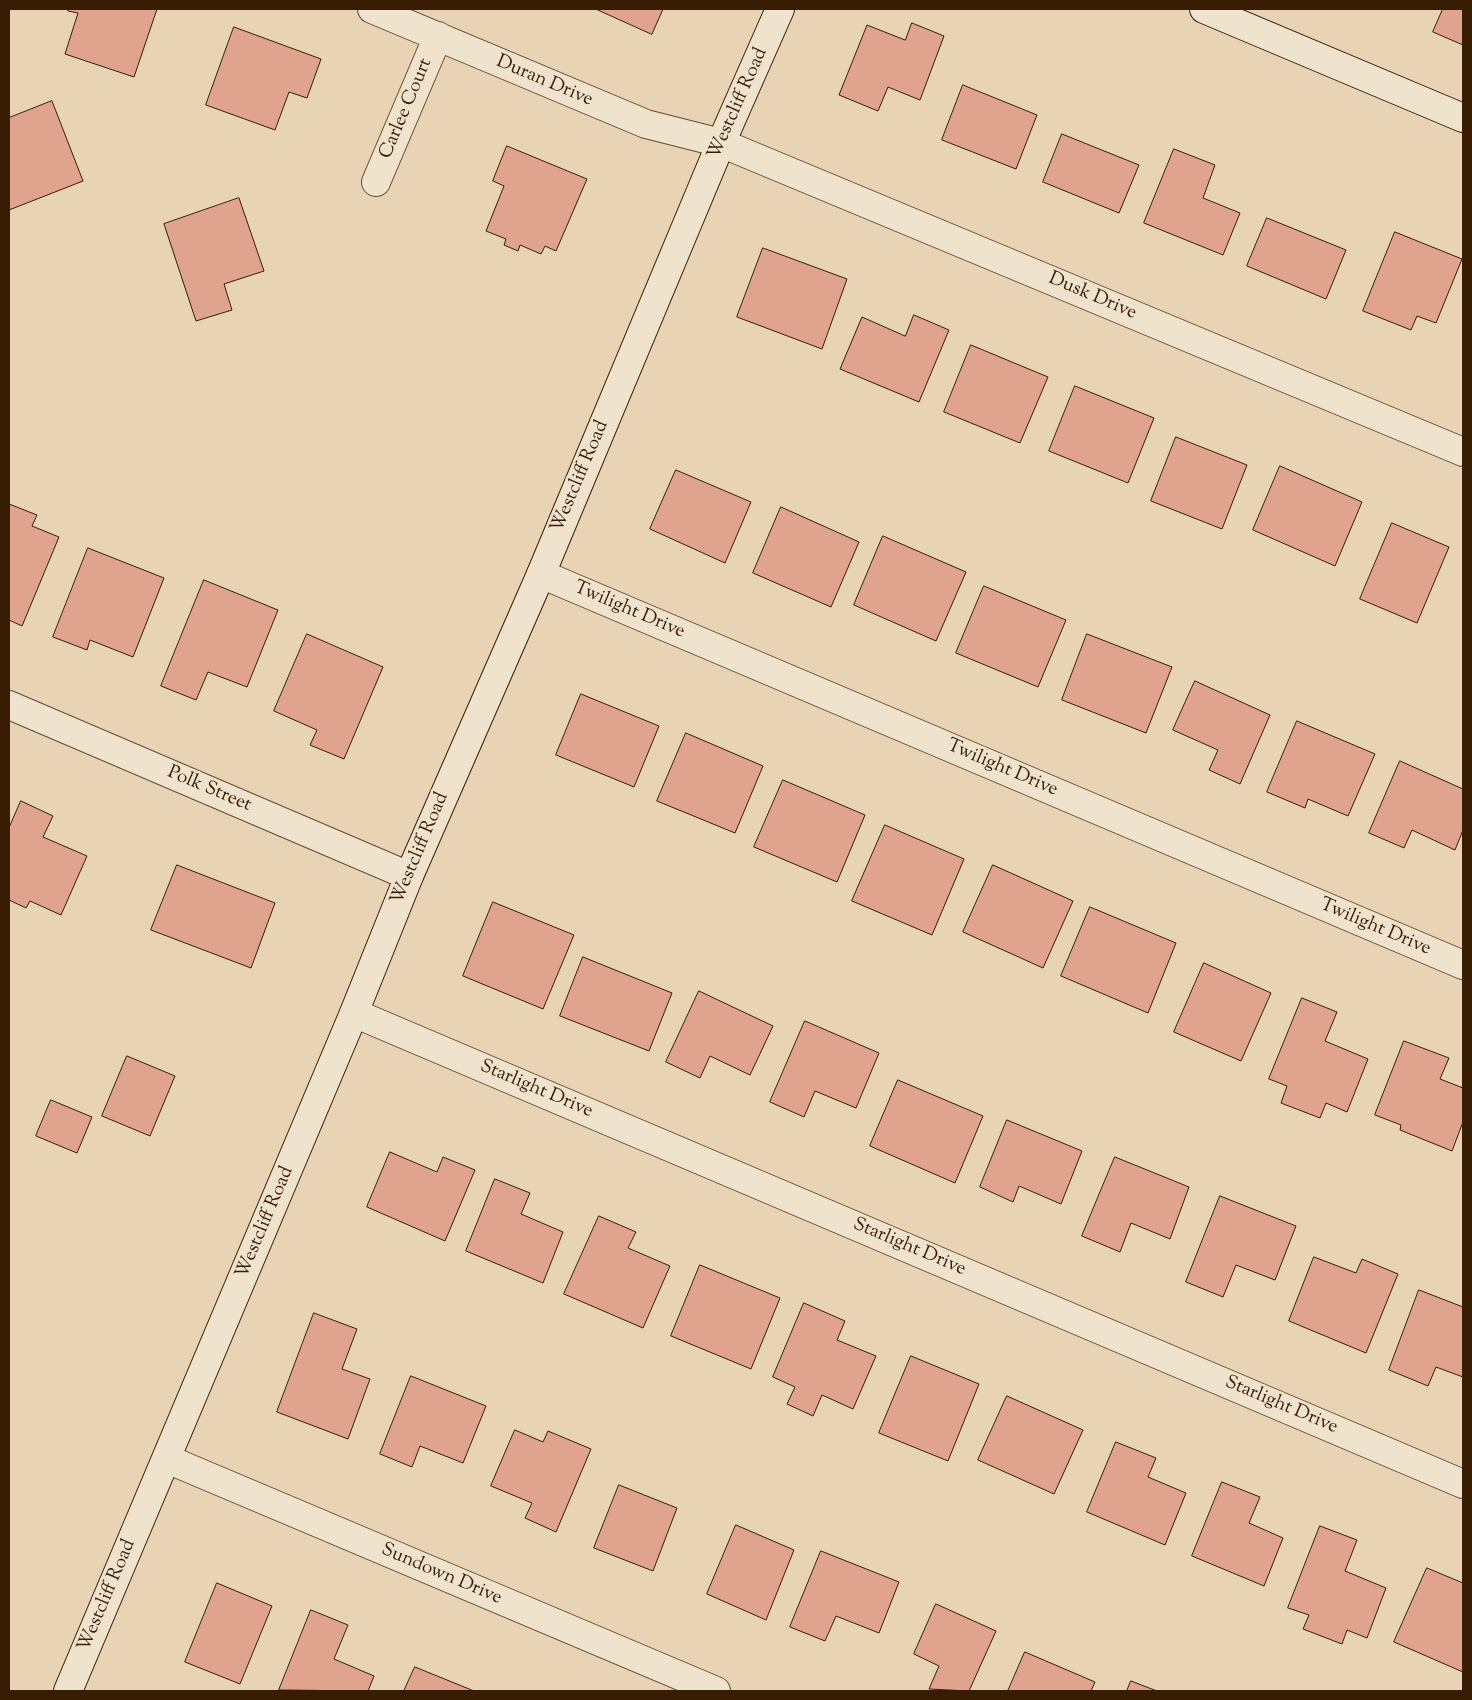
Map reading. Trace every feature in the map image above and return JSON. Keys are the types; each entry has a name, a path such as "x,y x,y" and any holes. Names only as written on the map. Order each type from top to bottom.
{"street":[{"name":"Duran Drive","path":"372,9 646,124 721,143"},
{"name":"Westcliff Road","path":"68,1691 354,1013 409,876 540,574 721,143 780,9"},
{"path":"1204,9 1463,118"},
{"name":"Carlee Court","path":"376,182 438,36"},
{"name":"Dusk Drive","path":"721,143 1463,452"},
{"name":"Twilight Drive","path":"540,574 1463,965"},
{"name":"Polk Street","path":"9,705 409,876"},
{"name":"Starlight Drive","path":"354,1013 1463,1484"},
{"name":"Sundown Drive","path":"167,1459 716,1691"}],"building":[{"path":"69,9 157,9 134,77 65,54 78,13 68,11"},
{"path":"596,9 663,9 652,34"},
{"path":"1443,9 1463,9 1463,45 1433,32"},
{"path":"912,23 944,36 920,100 888,87 878,111 839,95 867,25 905,40"},
{"path":"234,27 321,59 307,98 289,92 275,130 206,105"},
{"path":"963,85 1037,115 1016,169 942,140"},
{"path":"52,101 83,181 9,210 9,118"},
{"path":"1062,134 1139,165 1119,213 1043,182"},
{"path":"507,146 587,179 556,251 545,246 541,254 520,245 518,251 504,245 506,239 486,231 504,186 493,181"},
{"path":"1174,149 1215,165 1203,198 1240,213 1223,255 1144,223"},
{"path":"239,198 264,271 224,284 232,310 196,321 164,224"},
{"path":"1267,218 1346,250 1326,299 1247,266"},
{"path":"1395,232 1462,259 1436,323 1417,316 1411,330 1363,311"},
{"path":"763,248 847,279 822,349 737,317"},
{"path":"914,315 949,330 919,402 840,369 862,317 905,336"},
{"path":"971,345 1048,377 1020,443 944,412"},
{"path":"1075,386 1154,418 1128,483 1049,451"},
{"path":"1176,437 1247,465 1222,529 1151,501"},
{"path":"1280,466 1362,502 1335,566 1253,530"},
{"path":"676,470 751,502 725,563 650,529"},
{"path":"9,504 37,515 32,526 59,537 22,626 9,620"},
{"path":"781,507 859,542 831,607 753,573"},
{"path":"1392,523 1449,547 1417,623 1360,599"},
{"path":"883,536 966,572 936,641 854,605"},
{"path":"88,548 164,578 133,657 90,640 87,650 53,637"},
{"path":"204,580 278,610 247,687 208,672 196,700 161,686"},
{"path":"984,586 1066,620 1038,687 956,653"},
{"path":"307,634 383,667 344,759 310,745 317,730 274,711"},
{"path":"1087,634 1172,667 1146,733 1062,700"},
{"path":"1195,681 1270,715 1240,784 1209,770 1218,750 1173,730"},
{"path":"581,694 659,726 634,787 556,755"},
{"path":"1297,721 1375,754 1348,816 1308,799 1305,808 1267,792"},
{"path":"686,733 763,766 735,833 657,801"},
{"path":"1400,761 1463,789 1463,830 1455,850 1412,830 1404,848 1369,833"},
{"path":"783,780 865,815 837,882 754,847"},
{"path":"21,801 53,816 43,837 87,856 61,915 30,901 26,908 9,900 9,828"},
{"path":"885,825 964,859 932,935 852,901"},
{"path":"177,865 275,903 251,968 151,930"},
{"path":"993,865 1073,901 1043,968 963,932"},
{"path":"493,902 574,935 543,1009 463,976"},
{"path":"1090,907 1176,943 1148,1013 1061,976"},
{"path":"583,957 672,993 649,1051 560,1016"},
{"path":"1204,963 1271,993 1241,1061 1174,1032"},
{"path":"699,991 773,1026 750,1075 710,1056 700,1078 666,1062"},
{"path":"1302,998 1337,1012 1325,1041 1368,1059 1347,1112 1326,1103 1320,1118 1281,1103 1287,1086 1269,1079"},
{"path":"805,1021 879,1053 856,1108 815,1091 804,1117 770,1102"},
{"path":"1404,1041 1449,1058 1440,1079 1463,1088 1463,1122 1452,1151 1400,1130 1401,1125 1375,1115"},
{"path":"127,1056 175,1076 150,1136 102,1116"},
{"path":"898,1080 983,1116 955,1183 870,1146"},
{"path":"51,1100 92,1117 77,1153 36,1136"},
{"path":"1007,1120 1082,1151 1061,1204 1019,1186 1013,1202 980,1187"},
{"path":"390,1152 437,1172 443,1157 475,1170 445,1241 367,1207"},
{"path":"1115,1157 1189,1187 1170,1239 1131,1223 1120,1252 1082,1236"},
{"path":"495,1179 530,1193 521,1214 563,1232 543,1283 466,1251"},
{"path":"1220,1196 1296,1226 1275,1280 1236,1265 1223,1297 1186,1282"},
{"path":"599,1216 636,1232 628,1248 670,1266 643,1328 564,1294"},
{"path":"1314,1257 1356,1273 1362,1259 1398,1274 1366,1353 1289,1321"},
{"path":"700,1265 780,1298 751,1369 671,1336"},
{"path":"1419,1290 1463,1307 1463,1377 1436,1367 1428,1386 1389,1370"},
{"path":"804,1303 845,1321 837,1340 876,1356 853,1409 822,1395 813,1416 787,1404 795,1387 773,1377"},
{"path":"314,1313 357,1329 342,1369 370,1379 348,1439 277,1412"},
{"path":"911,1356 979,1384 948,1461 879,1433"},
{"path":"411,1376 486,1406 463,1463 420,1446 412,1467 380,1454"},
{"path":"1007,1396 1083,1430 1054,1494 978,1460"},
{"path":"515,1430 543,1442 548,1431 591,1449 556,1532 525,1518 532,1503 491,1486"},
{"path":"1116,1442 1156,1458 1148,1477 1186,1493 1165,1545 1087,1512"},
{"path":"1222,1482 1260,1497 1249,1523 1283,1538 1264,1586 1192,1556"},
{"path":"619,1485 677,1508 653,1571 594,1548"},
{"path":"736,1525 794,1550 766,1620 707,1594"},
{"path":"1320,1526 1357,1540 1345,1571 1386,1588 1367,1638 1347,1630 1342,1644 1303,1629 1309,1615 1288,1608"},
{"path":"821,1551 899,1582 879,1633 836,1616 825,1641 790,1627"},
{"path":"1427,1568 1463,1583 1463,1672 1394,1642"},
{"path":"217,1583 272,1606 240,1684 185,1662"},
{"path":"936,1604 996,1631 969,1691 929,1689 939,1666 914,1654"},
{"path":"311,1610 348,1625 334,1659 374,1676 368,1691 279,1690"},
{"path":"1025,1652 1095,1682 1091,1691 1008,1691"},
{"path":"415,1667 474,1691 404,1691"},
{"path":"1131,1681 1157,1691 1127,1691"}]}
